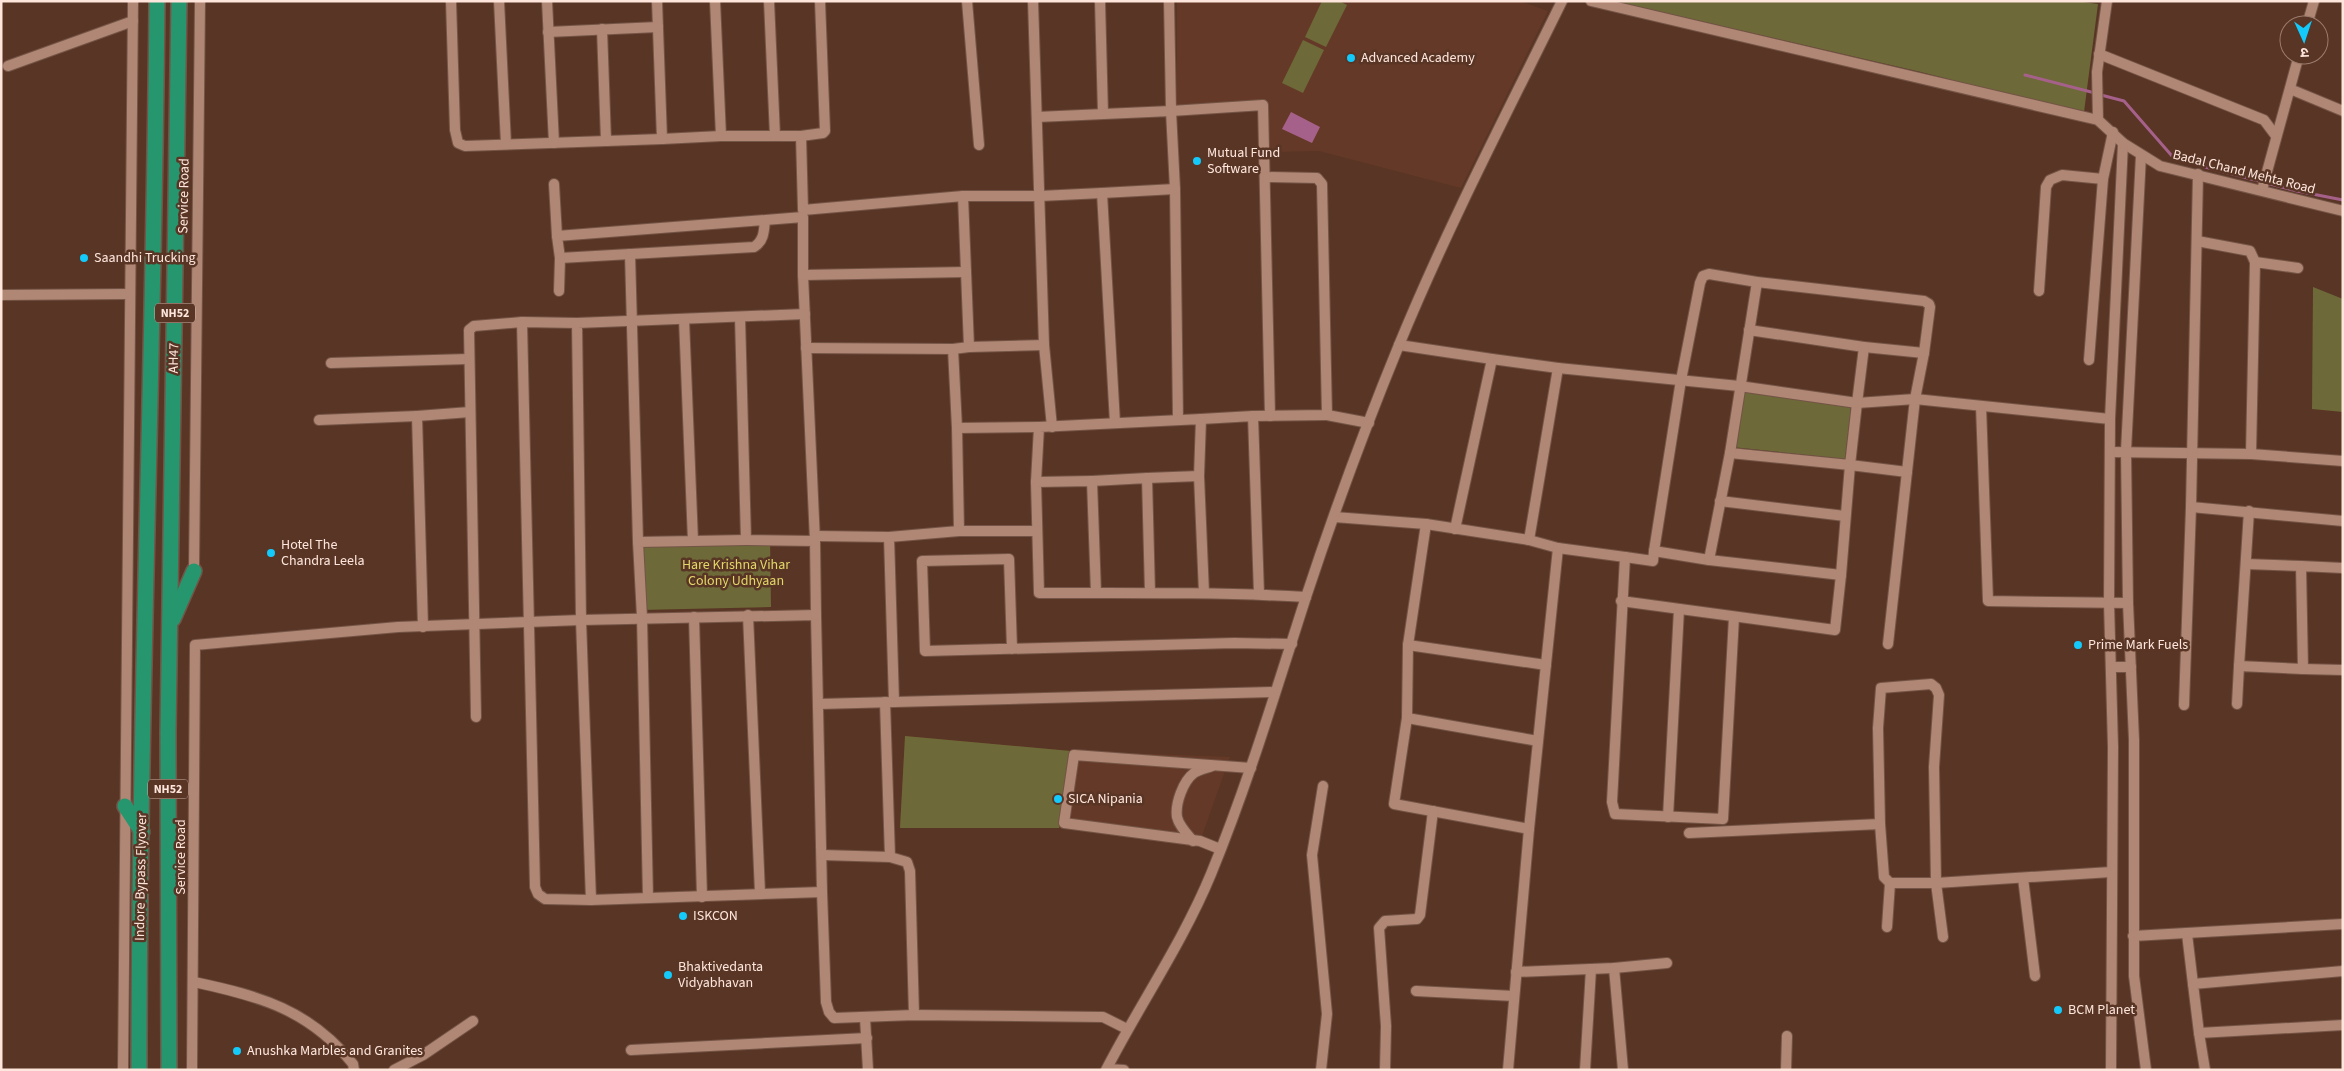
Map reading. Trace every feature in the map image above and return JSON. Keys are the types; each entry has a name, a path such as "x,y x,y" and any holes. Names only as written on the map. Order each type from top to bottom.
{"highway":[{"name":"AH47","path":"147,594 157,1"},
{"name":"AH47","path":"170,625 179,1"},
{"path":"170,625 194,571"},
{"name":"Indore Bypass Flyover","path":"139,1070 139,945 147,594"},
{"name":"Indore Bypass Flyover","path":"169,1070 168,733 170,625"},
{"path":"125,806 142,832"}],"street":[{"path":"123,1070 133,1"},
{"name":"Service Road","path":"194,571 200,1"},
{"path":"451,1 455,130 458,142 465,146 721,136 801,136 823,133 826,128 820,1"},
{"path":"499,1 506,144"},
{"path":"548,1 554,143"},
{"path":"657,1 662,139"},
{"path":"715,1 721,136"},
{"path":"769,1 775,136"},
{"path":"967,1 979,145"},
{"path":"1033,1 1044,344 1052,427"},
{"path":"1100,1 1103,114"},
{"path":"1169,1 1171,111 1175,189 1178,420"},
{"path":"1124,1070 1106,1069 1127,1028 1180,938 1210,876 1251,768 1334,517 1399,345 1430,274 1562,1"},
{"path":"1591,1 2098,115 2097,72 2107,1"},
{"path":"2309,15 2314,1"},
{"path":"8,66 133,21"},
{"path":"548,32 658,27"},
{"path":"602,29 606,141"},
{"path":"2099,54 2264,120 2276,136"},
{"path":"2263,183 2296,65"},
{"path":"2290,89 2343,111"},
{"path":"1038,117 1263,105 1270,416"},
{"name":"Badal Chand Mehta Road","path":"2098,115 2124,143 2160,166 2198,174 2263,183 2343,211"},
{"path":"2090,360 2103,178 2113,132"},
{"path":"801,136 803,275 816,538 822,892 826,1002 829,1012 834,1018 914,1015 1103,1016 1127,1028"},
{"path":"2111,1070 2113,747 2109,602 2110,419 2124,143"},
{"path":"2141,155 2126,451 2128,603 2134,740 2133,936 2138,1015 2146,1070"},
{"path":"2184,705 2191,507 2198,174"},
{"path":"2038,291 2046,187 2050,180 2062,175 2103,178"},
{"path":"1265,177 1308,176 1317,178 1322,184 1327,415"},
{"path":"554,184 560,258 559,291"},
{"path":"558,236 765,220 803,213 963,196 1040,196 1175,189"},
{"path":"1102,193 1115,423"},
{"path":"963,196 969,346"},
{"path":"560,258 754,247 763,239 765,220"},
{"path":"2196,241 2250,251 2255,262 2251,454"},
{"path":"630,254 638,542 642,617 648,898"},
{"path":"2255,262 2298,268"},
{"path":"803,275 966,272"},
{"path":"1334,517 1426,524 1529,540 1558,548 1653,561 1681,380 1703,276 1709,274 1757,282 1924,301 1930,307 1915,399 1888,644"},
{"path":"1709,560 1730,453 1739,386 1757,282"},
{"path":"1,295 129,294"},
{"path":"476,717 468,359 469,330 474,326 522,322 577,323 805,314"},
{"path":"740,317 746,540"},
{"path":"684,319 693,541"},
{"path":"522,322 535,887 538,894 545,899 591,900 822,892"},
{"path":"577,323 581,620 591,900"},
{"path":"1749,330 1864,347 1924,353"},
{"path":"806,348 953,349 969,346 1044,344"},
{"path":"1399,345 1558,368 1739,386 1858,403 1915,399 2110,419"},
{"path":"1621,601 1835,630 1850,465 1864,347"},
{"path":"953,349 959,531"},
{"path":"330,363 468,359"},
{"path":"1455,529 1492,359"},
{"path":"1529,540 1558,368"},
{"path":"1981,406 1988,601 2128,603"},
{"path":"319,420 470,412"},
{"path":"957,428 1039,428 1253,416 1327,415 1369,423"},
{"path":"417,416 423,627 642,617 694,618 748,615 816,615"},
{"path":"1253,416 1259,594"},
{"path":"1201,419 1199,476 1204,594"},
{"path":"1039,428 1036,482 1039,593 1259,594 1306,597"},
{"path":"2110,452 2251,454 2343,461"},
{"path":"1730,453 1907,472"},
{"path":"1036,482 1199,476"},
{"path":"1147,478 1150,593"},
{"path":"1092,481 1096,593"},
{"path":"1720,501 1846,516"},
{"path":"2191,507 2343,521"},
{"path":"2237,704 2249,511"},
{"path":"1426,524 1408,645 1407,718 1394,804 1529,829"},
{"path":"638,542 889,537 959,531 1037,531"},
{"path":"889,537 890,857"},
{"path":"1508,1070 1529,829 1558,548"},
{"path":"1654,551 1709,560 1841,575"},
{"path":"1624,557 1613,808 1615,814 1722,819 1734,617"},
{"path":"1012,649 1009,559 922,561 925,651 1012,649 1234,643 1292,644"},
{"path":"2246,564 2343,568"},
{"path":"2300,566 2303,670"},
{"path":"1668,817 1678,609"},
{"path":"748,615 760,894"},
{"path":"694,618 702,897"},
{"name":"Service Road","path":"192,1070 195,645 398,627 423,627"},
{"path":"1408,645 1546,665"},
{"path":"2239,666 2303,670 2343,670"},
{"path":"2111,667 2131,667"},
{"path":"1943,937 1936,883 1934,767 1939,695 1936,688 1931,684 1881,688 1878,728 1880,824 1884,877 1890,883 1936,883 2111,872"},
{"path":"819,704 1275,692"},
{"path":"1407,718 1538,741"},
{"path":"1220,849 1193,840 1064,823 1074,755 1251,768"},
{"path":"1193,840 1183,830 1177,817 1179,800 1184,785 1194,773 1216,764"},
{"path":"1321,1070 1327,1014 1312,855 1323,786"},
{"path":"1385,1070 1386,1026 1379,928 1385,920 1412,920 1417,919 1420,915 1433,812"},
{"path":"1689,833 1880,824"},
{"path":"822,855 890,857 904,859 907,862 910,871 914,1015"},
{"path":"2024,878 2035,976"},
{"path":"1888,927 1890,883"},
{"path":"2133,936 2343,924"},
{"path":"2187,934 2205,1070"},
{"path":"1516,972 1614,968 1667,963"},
{"path":"1614,968 1623,1070"},
{"path":"1585,1070 1590,969"},
{"path":"2193,984 2343,971"},
{"path":"194,982 262,998 286,1008 330,1038 354,1064 354,1070"},
{"path":"1416,991 1514,996"},
{"path":"865,1018 868,1070"},
{"path":"394,1070 423,1055 473,1021"},
{"path":"2199,1033 2343,1025"},
{"path":"1786,1070 1788,1036"},
{"path":"631,1050 867,1038"}],"shaded area":[{"name":"Advanced Academy","path":"1177,1 1520,1 1548,11 1461,188 1319,151 1270,152 1267,106 1177,110"},
{"path":"1291,112 1320,127 1312,143 1282,129"},
{"name":"SICA Nipania","path":"905,736 1071,751 1230,757 1198,847 1059,828 900,828"}],"green space":[{"path":"1322,1 1339,1 1347,5 1326,47 1305,37"},
{"path":"1614,1 2076,1 2098,4 2084,112 2052,106 1921,72"},
{"path":"1303,40 1324,50 1303,93 1282,83"},
{"path":"2313,287 2343,299 2343,412 2312,409"},
{"path":"1741,383 1852,399 1845,459 1732,447"},
{"name":"Hare Krishna Vihar Colony Udhyaan","path":"770,538 771,607 640,610 637,541"},
{"path":"905,736 1071,751 1059,828 900,828"}],"waterway":[{"path":"2025,75 2095,93"},
{"path":"2101,95 2124,101 2172,156 2205,167 2297,191 2343,200"}],"place":[{"name":"Advanced Academy","path":"1351,58"},
{"name":"Mutual Fund Software","path":"1197,161"},
{"name":"Saandhi Trucking","path":"84,258"},
{"name":"Hotel The Chandra Leela","path":"271,553"},
{"name":"Prime Mark Fuels","path":"2078,645"},
{"name":"SICA Nipania","path":"1058,799"},
{"name":"ISKCON","path":"683,916"},
{"name":"Bhaktivedanta Vidyabhavan","path":"668,975"},
{"name":"BCM Planet","path":"2058,1010"},
{"name":"Anushka Marbles and Granites","path":"237,1051"}]}
